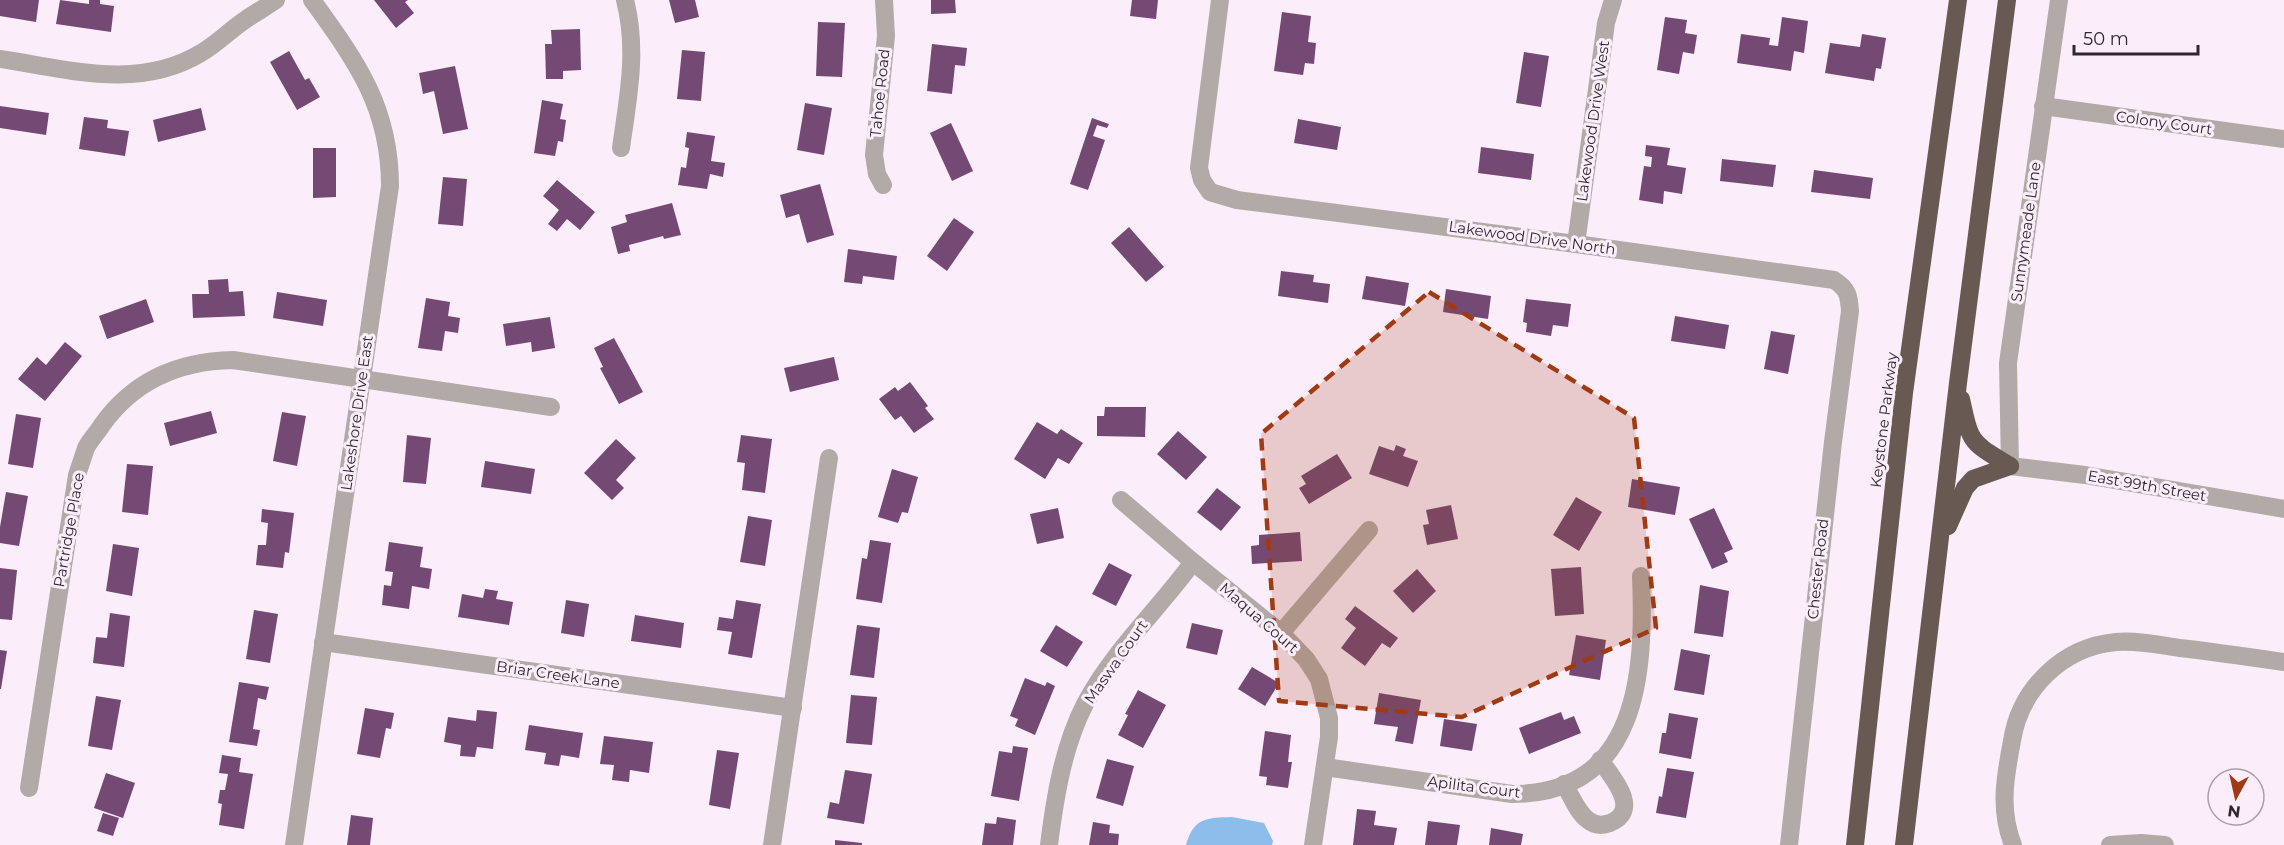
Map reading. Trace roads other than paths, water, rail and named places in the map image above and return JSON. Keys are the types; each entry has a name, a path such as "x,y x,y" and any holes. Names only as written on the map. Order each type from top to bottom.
{"highway":[{"name":"Keystone Parkway","path":"1855,845 1904,393 1958,0"},
{"path":"1904,845 1958,383 2007,0"},
{"path":"1958,383 1967,426 1973,441 2010,466"},
{"path":"1939,547 1965,488 1974,479 2010,466"}],"street":[{"path":"0,59 120,76 150,73 171,68 202,53 246,19 276,0"},
{"name":"Lakeshore Drive East","path":"294,845 390,186 390,162 386,138 374,98 353,57 312,0"},
{"path":"621,148 632,53 632,34 625,0"},
{"name":"Tahoe Road","path":"883,184 877,174 874,156 886,36 884,0"},
{"name":"Lakewood Drive North","path":"1220,0 1199,168 1202,180 1210,192 1237,200 1576,243 1834,280 1843,286 1848,294"},
{"name":"Lakewood Drive West","path":"1576,243 1606,23 1613,0"},
{"name":"Sunnymeade Lane","path":"2010,466 2008,363 2059,0"},
{"name":"Colony Court","path":"2043,106 2284,139"},
{"name":"Chester Road","path":"1789,845 1833,442 1850,311 1848,294"},
{"name":"Partridge Place","path":"29,788 77,475 87,446 108,417 131,394 163,373 186,365 213,360 233,360 551,407"},
{"path":"772,845 829,459"},
{"name":"East 99th Street","path":"2010,466 2085,475 2284,509"},
{"name":"Maqua Court","path":"1121,500 1281,633 1306,659 1318,679 1329,718 1329,737 1313,845"},
{"path":"1281,633 1369,530"},
{"name":"Maswa Court","path":"1049,845 1062,765 1085,705 1101,678 1131,638 1193,562"},
{"name":"Apilita Court","path":"1325,767 1512,794 1541,792 1564,784 1587,772 1609,753 1621,735 1630,712 1643,622 1641,576"},
{"path":"2013,845 2006,823 2004,805 2005,782 2014,726 2024,702 2037,683 2056,665 2075,653 2117,641 2142,642 2284,662"},
{"name":"Briar Creek Lane","path":"323,642 794,708"},
{"path":"1564,784 1588,821 1604,825 1615,821 1622,814 1625,806 1624,797 1618,784 1600,760"},
{"path":"2110,845 2141,843 2165,845"}],"water":[{"path":"1232,817 1264,823 1273,841 1272,845 1186,845 1197,824 1209,819"}]}
